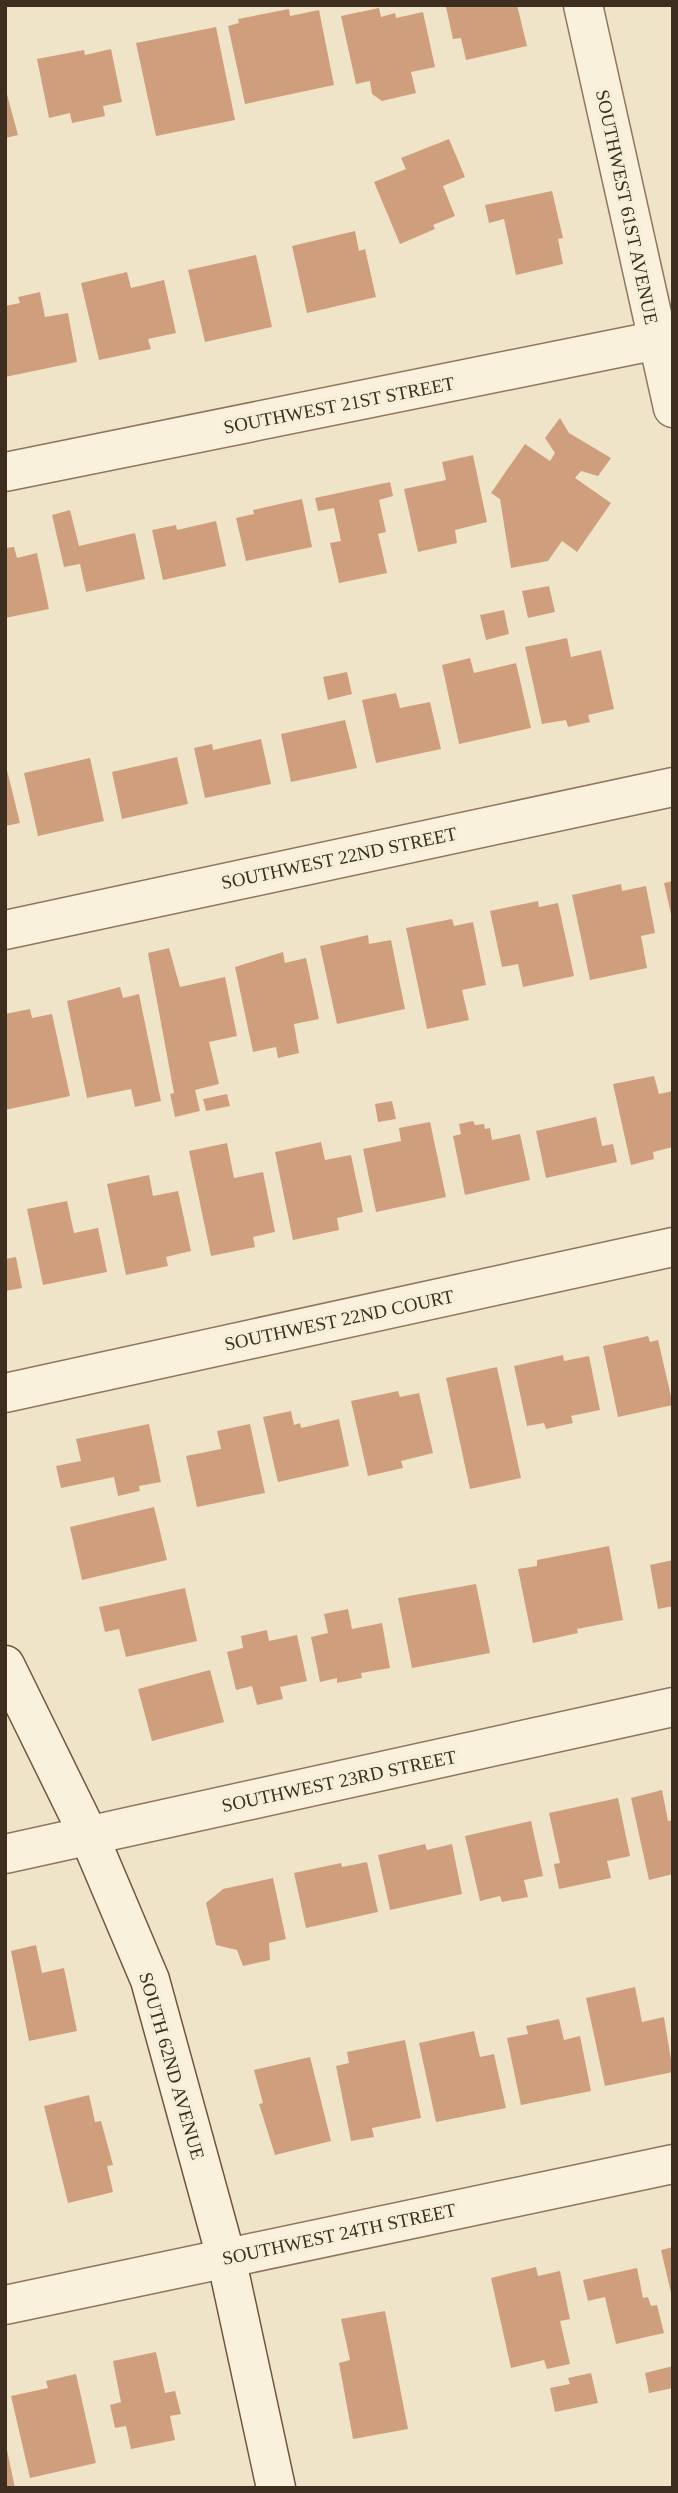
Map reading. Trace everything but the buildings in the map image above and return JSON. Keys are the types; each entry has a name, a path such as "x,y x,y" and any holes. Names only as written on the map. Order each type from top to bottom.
{"street":[{"name":"SOUTHWEST 61ST AVENUE","path":"583,5 664,339 673,408"},
{"name":"SOUTHWEST 21ST STREET","path":"5,472 664,339"},
{"name":"SOUTHWEST 22ND STREET","path":"5,930 673,787"},
{"name":"SOUTHWEST 22ND COURT","path":"5,1393 673,1247"},
{"name":"SOUTH 62ND AVENUE","path":"5,1665 89,1836 150,1980 226,2257 276,2488"},
{"name":"SOUTHWEST 23RD STREET","path":"5,1854 673,1707"},
{"name":"SOUTHWEST 24TH STREET","path":"5,2305 673,2164"}]}
